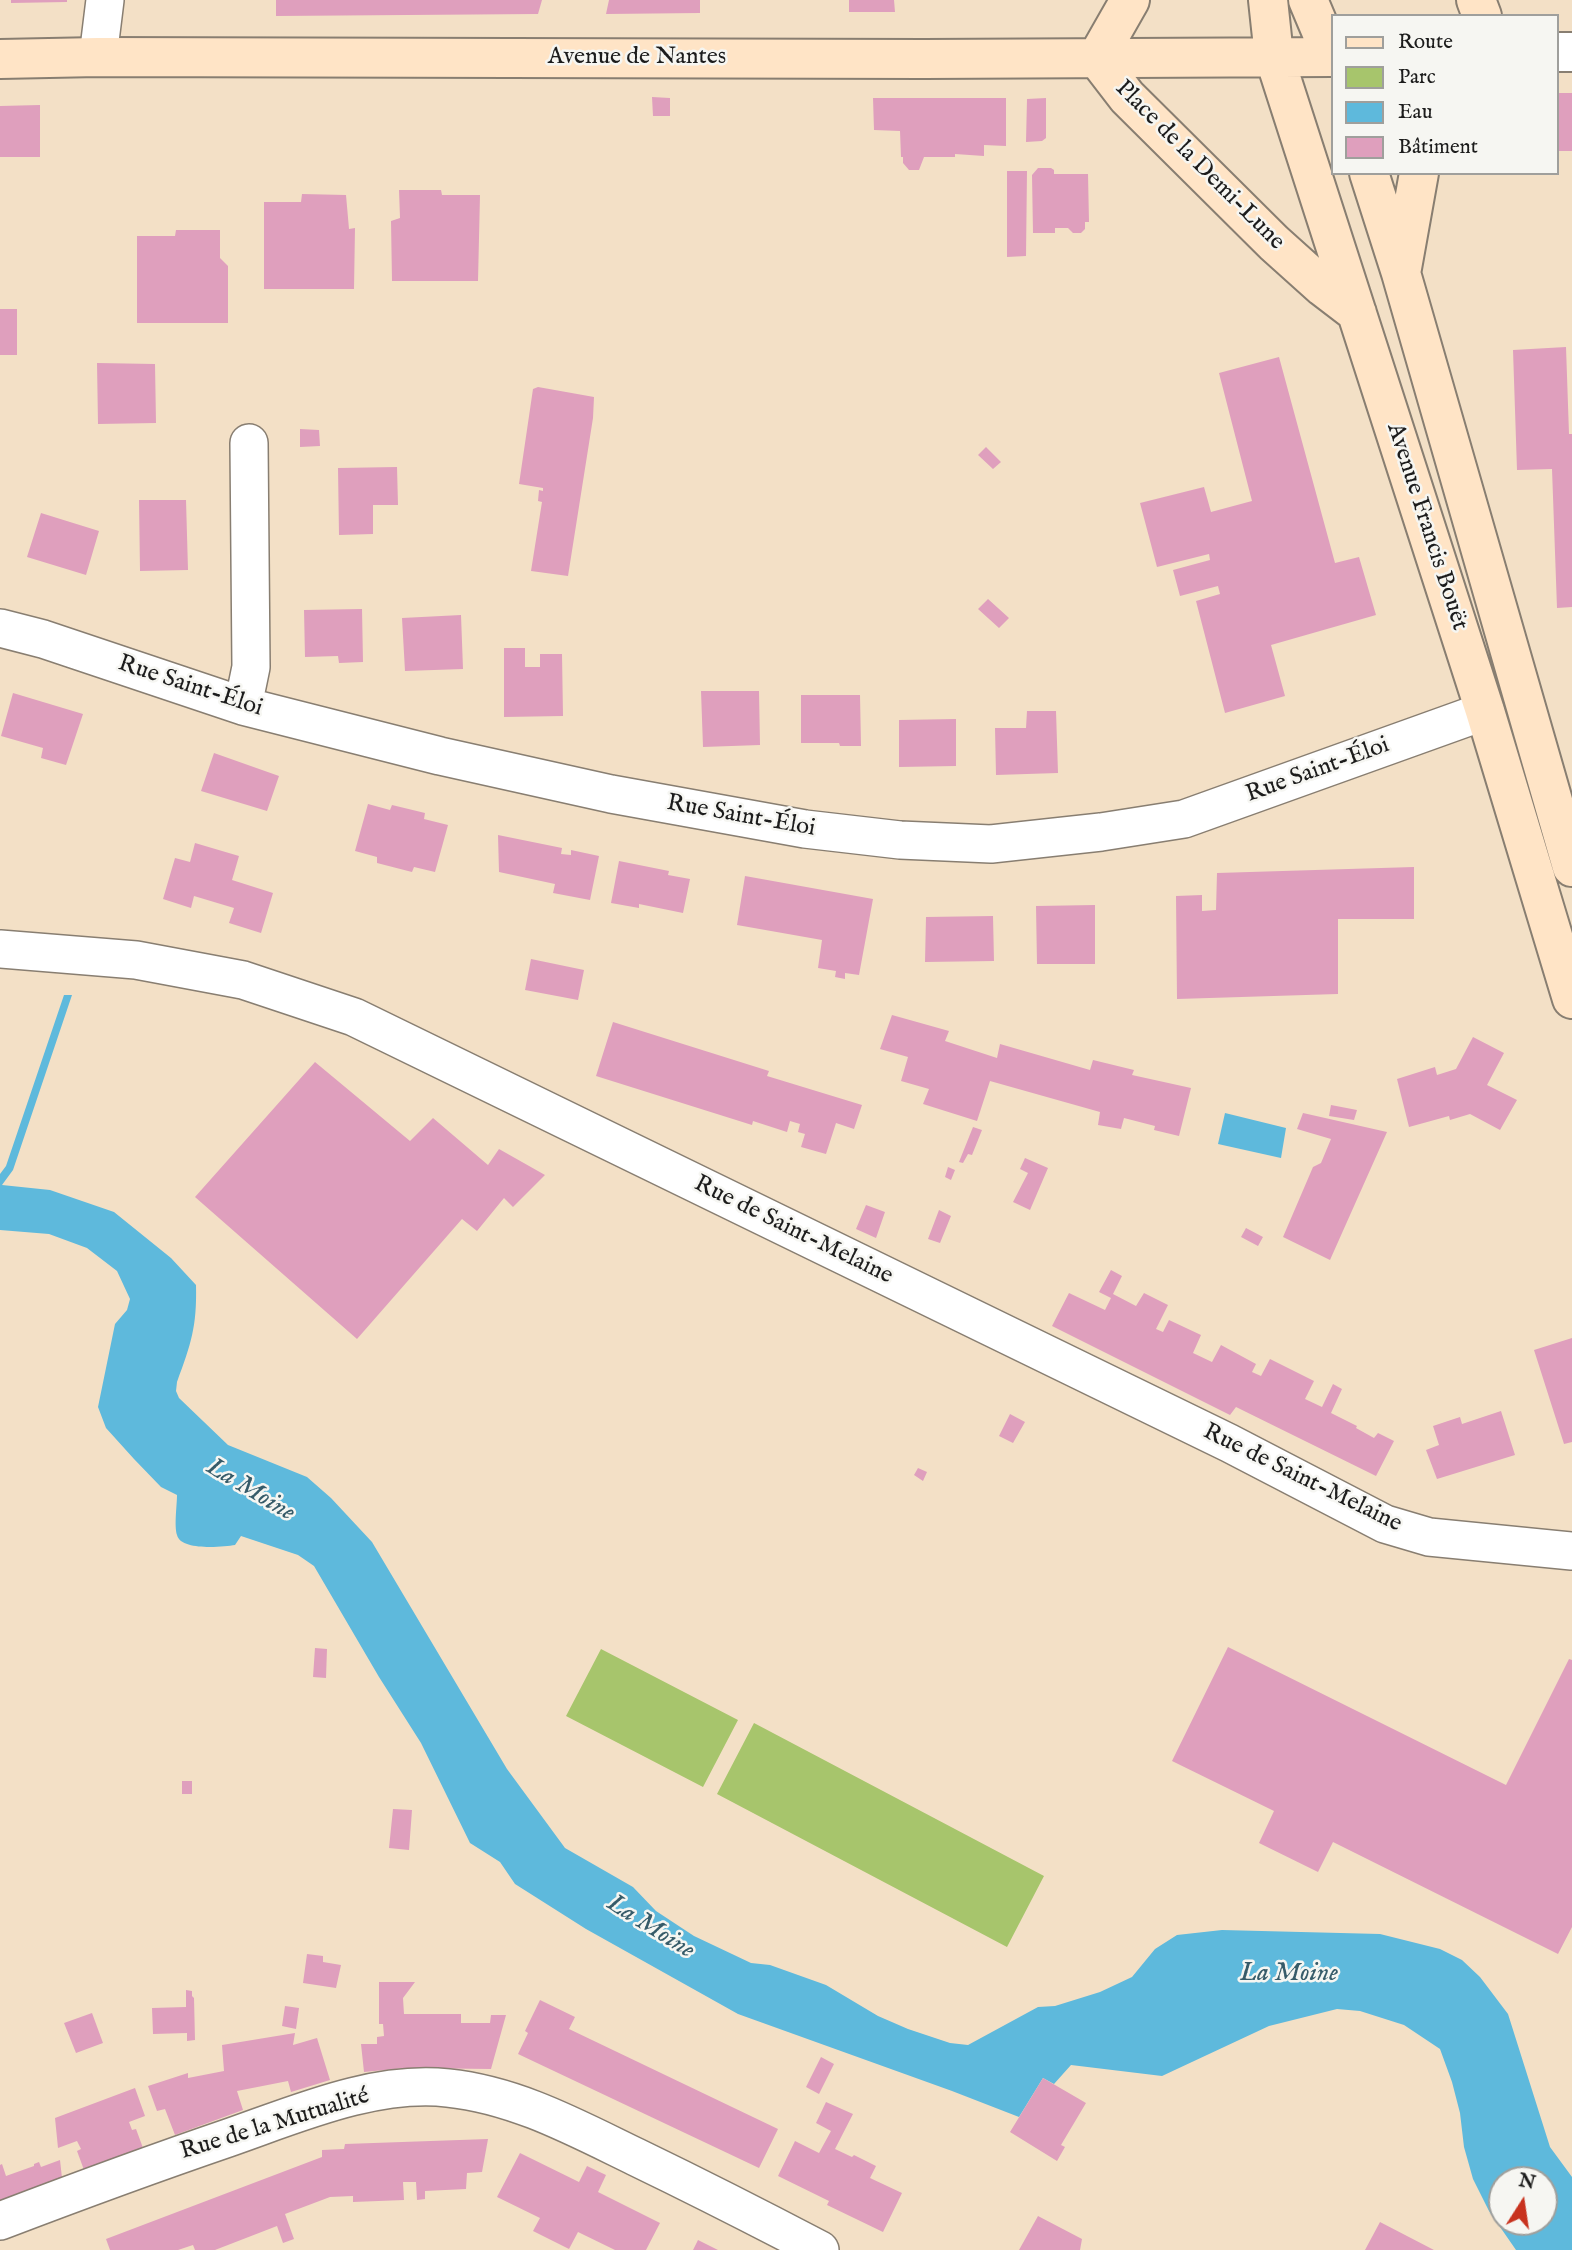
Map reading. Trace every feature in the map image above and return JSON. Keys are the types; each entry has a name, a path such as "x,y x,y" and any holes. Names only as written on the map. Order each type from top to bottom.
{"main road":[{"name":"Place de la Demi-Lune","path":"1130,0 1097,58 1127,97 1265,234 1357,313"},
{"name":"Avenue Francis Bouët","path":"1268,0 1274,56 1485,711 1572,999"},
{"path":"1308,0 1330,52"},
{"name":"Avenue de Nantes","path":"0,59 1330,57"},
{"name":"Avenue Francis Bouët","path":"1370,175 1401,274 1572,867"},
{"path":"1401,274 1419,175"}],"street":[{"path":"98,57 105,0"},
{"path":"243,706 251,667 248,443"},
{"name":"Rue Saint-Éloi","path":"0,628 43,639 243,706 440,756 611,794 805,829 900,840 991,844 1101,832 1184,819 1485,711"},
{"name":"Rue de Saint-Melaine","path":"0,949 136,960 243,980 354,1017 1229,1443 1384,1524 1429,1537 1572,1551"},
{"name":"Rue de la Mutualité","path":"0,2221 107,2180 331,2102 394,2089 447,2088 509,2100 557,2118 778,2240 820,2250"}],"green space":[{"path":"601,1649 738,1720 703,1787 566,1716"},
{"path":"754,1723 1044,1876 1007,1947 717,1794"}],"water":[{"name":"La Moine","path":"64,995 72,995 13,1170 2,1185 50,1190 114,1212 171,1258 196,1285 192,1335 177,1382 176,1391 179,1398 228,1445 307,1477 331,1498 372,1542 507,1769 565,1848 633,1887 656,1911 694,1936 751,1963 770,1965 826,1985 878,2016 908,2029 950,2043 968,2045 1038,2007 1055,2006 1100,1992 1132,1977 1155,1949 1177,1935 1222,1930 1380,1934 1440,1949 1462,1960 1480,1977 1508,2014 1550,2147 1572,2177 1572,2250 1516,2250 1506,2236 1558,2236 1558,2166 1488,2166 1488,2209 1473,2179 1464,2147 1460,2113 1440,2049 1404,2025 1360,2011 1337,2009 1269,2026 1162,2076 1071,2065 1054,2084 1043,2078 1019,2117 738,2014 586,1929 515,1884 500,1862 470,1843 421,1743 314,1566 298,1555 241,1536 235,1545 221,1547 194,1546 180,1540 176,1526 177,1495 161,1487 106,1428 98,1407 115,1324 127,1310 130,1299 117,1271 87,1248 49,1234 0,1230 0,1174 6,1166"},
{"path":"1225,1113 1286,1128 1281,1158 1218,1144"}],"building":[{"path":"11,0 67,0 67,2 11,3"},
{"path":"276,0 542,0 538,14 276,16"},
{"path":"609,0 700,0 700,13 606,14"},
{"path":"849,0 894,0 895,12 849,12"},
{"path":"1558,93 1572,93 1572,151 1558,151"},
{"path":"652,97 670,98 670,116 653,116"},
{"path":"873,98 1006,98 1006,146 984,145 984,156 955,154 955,157 924,157 919,170 909,170 901,157 900,131 874,130"},
{"path":"1046,98 1046,138 1042,141 1026,142 1027,99"},
{"path":"40,105 40,157 0,157 0,106"},
{"path":"1038,168 1051,168 1054,174 1088,174 1089,222 1085,222 1085,229 1081,233 1073,233 1068,228 1055,228 1055,233 1033,233 1032,175"},
{"path":"1007,171 1027,171 1026,256 1007,257"},
{"path":"399,190 441,190 442,195 480,195 478,281 392,281 391,221 400,218"},
{"path":"302,194 346,195 349,229 355,228 354,289 264,289 264,202 301,202"},
{"path":"176,230 220,230 220,258 228,266 228,323 137,323 137,236 175,236"},
{"path":"0,309 17,309 17,355 0,355"},
{"path":"1566,347 1569,434 1572,434 1572,607 1557,608 1552,469 1517,470 1513,350"},
{"path":"1279,357 1335,563 1359,557 1376,615 1271,645 1285,696 1225,713 1196,601 1220,594 1218,586 1180,596 1173,570 1210,560 1209,554 1157,567 1140,503 1204,487 1211,512 1252,501 1219,373"},
{"path":"97,363 155,364 156,423 98,424"},
{"path":"538,387 594,397 568,576 531,571 542,502 538,501 539,490 543,491 543,488 519,484 533,389"},
{"path":"300,429 319,430 320,446 300,447"},
{"path":"986,447 1001,462 993,469 978,455"},
{"path":"397,467 398,505 373,505 373,534 339,535 338,468"},
{"path":"139,500 186,500 188,570 140,571"},
{"path":"41,513 99,531 86,575 27,557"},
{"path":"988,599 1009,618 999,628 978,609"},
{"path":"362,609 363,662 339,663 338,656 305,657 304,610"},
{"path":"461,615 463,669 405,671 402,618"},
{"path":"504,648 525,648 525,667 540,667 540,654 562,654 563,716 504,717"},
{"path":"701,691 759,691 760,745 703,747"},
{"path":"13,693 83,714 66,765 41,758 43,748 1,736"},
{"path":"801,695 860,695 861,746 801,743"},
{"path":"1027,711 1056,711 1058,773 996,775 995,728 1026,728"},
{"path":"956,719 956,766 899,767 899,720"},
{"path":"214,753 279,776 267,811 201,791"},
{"path":"368,804 390,810 392,805 425,813 424,819 448,825 435,872 414,867 412,872 377,863 377,857 355,851"},
{"path":"498,835 562,848 561,854 571,855 571,850 599,856 590,900 553,893 555,884 499,872"},
{"path":"195,843 239,856 232,880 273,893 261,933 229,923 234,908 194,896 191,908 163,899 175,858 190,862"},
{"path":"619,861 669,871 668,875 690,879 683,913 639,904 639,908 611,903"},
{"path":"1414,867 1414,919 1338,919 1338,994 1177,999 1176,896 1202,895 1202,911 1216,910 1217,873"},
{"path":"745,876 873,899 859,975 845,973 845,979 835,977 836,971 818,968 822,940 737,925"},
{"path":"1095,905 1095,964 1037,964 1036,906"},
{"path":"993,916 994,961 925,962 926,917"},
{"path":"531,959 584,970 578,1000 525,990"},
{"path":"892,1015 949,1031 945,1041 997,1058 1000,1044 1090,1070 1093,1060 1134,1070 1132,1075 1191,1088 1179,1136 1124,1118 1121,1129 1098,1125 1100,1112 990,1081 977,1121 923,1104 929,1089 901,1081 908,1057 880,1049"},
{"path":"613,1022 769,1071 767,1076 862,1105 854,1129 836,1123 826,1154 801,1147 805,1134 798,1132 800,1124 790,1121 787,1132 753,1121 752,1125 596,1076"},
{"path":"1473,1037 1504,1053 1487,1085 1517,1100 1500,1130 1470,1114 1450,1120 1449,1116 1409,1127 1397,1079 1435,1067 1437,1075 1456,1069"},
{"path":"315,1062 410,1141 433,1118 488,1165 499,1149 545,1175 513,1207 504,1198 477,1231 462,1219 357,1339 195,1197"},
{"path":"1331,1105 1357,1110 1354,1120 1329,1116"},
{"path":"1303,1113 1387,1132 1330,1260 1283,1237 1313,1167 1321,1163 1331,1139 1297,1129"},
{"path":"973,1127 982,1130 972,1155 968,1154 963,1163 959,1162"},
{"path":"1025,1158 1048,1168 1030,1210 1013,1202 1028,1173 1020,1169"},
{"path":"948,1167 955,1170 951,1180 945,1177"},
{"path":"866,1205 885,1212 876,1238 856,1229"},
{"path":"939,1210 951,1216 940,1243 928,1239"},
{"path":"1246,1228 1263,1237 1258,1246 1241,1237"},
{"path":"1111,1270 1122,1276 1113,1294 1136,1306 1144,1293 1168,1305 1156,1329 1163,1332 1169,1320 1201,1335 1193,1353 1212,1362 1221,1345 1256,1364 1252,1372 1261,1376 1270,1359 1314,1381 1305,1399 1322,1407 1333,1384 1342,1389 1331,1413 1374,1438 1378,1433 1394,1441 1376,1476 1236,1407 1230,1415 1052,1326 1069,1293 1105,1310 1111,1298 1099,1292"},
{"path":"1572,1338 1572,1442 1564,1444 1534,1350"},
{"path":"1501,1411 1515,1455 1437,1479 1426,1450 1439,1445 1433,1426 1460,1417 1462,1424"},
{"path":"1010,1414 1025,1422 1013,1443 999,1436"},
{"path":"918,1468 927,1472 923,1481 914,1475"},
{"path":"1228,1647 1506,1785 1569,1659 1572,1660 1572,1927 1558,1954 1333,1842 1318,1872 1259,1843 1274,1811 1172,1761"},
{"path":"315,1648 327,1649 326,1678 313,1677"},
{"path":"182,1781 192,1781 192,1794 182,1794"},
{"path":"393,1809 412,1810 409,1850 389,1848"},
{"path":"307,1954 323,1956 323,1962 341,1965 336,1988 303,1983"},
{"path":"379,1982 415,1982 403,1998 404,2014 461,2014 461,2023 490,2023 491,2015 506,2015 491,2069 405,2068 364,2072 361,2044 377,2044 377,2037 384,2036 383,2024 379,2024"},
{"path":"186,1990 192,1991 194,1998 195,2040 187,2041 187,2033 153,2034 152,2008 186,2007"},
{"path":"540,2000 575,2017 569,2029 778,2129 759,2168 518,2054 528,2033 525,2031"},
{"path":"285,2006 299,2008 296,2029 282,2026"},
{"path":"92,2013 103,2043 76,2053 64,2023"},
{"path":"295,2033 293,2045 317,2038 330,2080 291,2092 288,2081 237,2091 243,2110 175,2135 165,2109 157,2111 148,2086 188,2073 188,2078 224,2071 222,2045"},
{"path":"821,2057 834,2064 819,2094 806,2087"},
{"path":"1043,2078 1086,2103 1061,2145 1065,2147 1057,2161 1010,2132"},
{"path":"135,2088 145,2116 129,2122 132,2130 136,2129 143,2148 84,2170 77,2151 81,2149 77,2141 58,2148 55,2118"},
{"path":"826,2102 853,2114 835,2149 876,2166 870,2178 902,2193 883,2232 827,2205 829,2201 778,2176 795,2141 819,2153 831,2131 816,2123"},
{"path":"488,2139 482,2172 467,2173 466,2189 425,2191 425,2199 417,2200 416,2182 403,2182 404,2200 353,2202 353,2196 330,2197 285,2214 294,2239 283,2243 277,2226 215,2250 195,2250 193,2245 178,2250 110,2250 106,2239 322,2157 322,2150 344,2149 345,2144"},
{"path":"520,2153 579,2182 587,2166 606,2175 598,2192 660,2223 646,2250 615,2250 578,2232 569,2249 533,2231 540,2218 497,2197"},
{"path":"60,2160 62,2178 0,2201 0,2165 2,2164 6,2176 39,2162 41,2167"},
{"path":"1038,2216 1082,2239 1080,2250 1019,2250"},
{"path":"1380,2222 1434,2250 1365,2250"},
{"path":"698,2240 718,2250 693,2250"}]}
